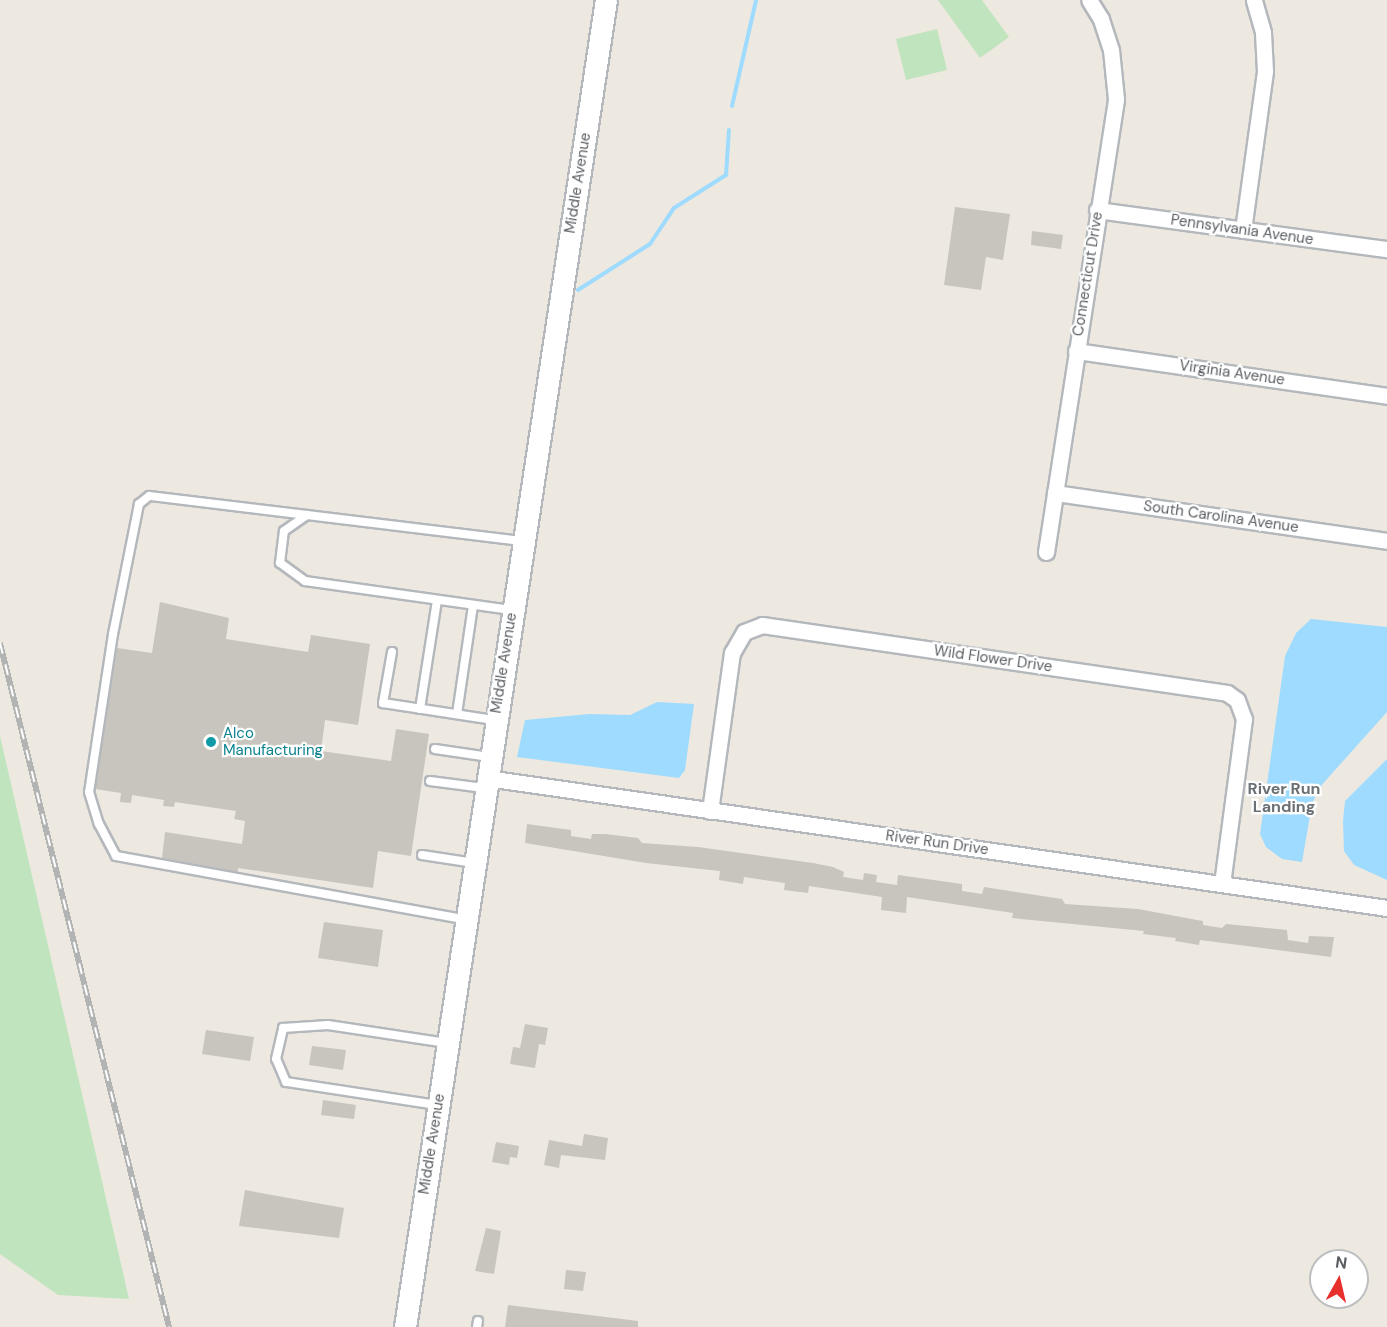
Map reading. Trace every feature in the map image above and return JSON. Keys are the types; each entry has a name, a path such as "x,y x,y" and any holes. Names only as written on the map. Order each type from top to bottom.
{"street":[{"name":"Middle Avenue","path":"405,1327 606,0"},
{"name":"Connecticut Drive","path":"1046,552 1116,81 1104,29 1089,0"},
{"path":"1243,230 1265,71 1263,32 1254,0"},
{"name":"Pennsylvania Avenue","path":"1097,210 1387,249"},
{"name":"Virginia Avenue","path":"1076,351 1387,396"},
{"name":"South Carolina Avenue","path":"1055,493 1387,541"},
{"name":"Wild Flower Drive","path":"710,811 735,644 755,626 796,630 1227,693 1237,700 1244,719 1222,884"},
{"name":"River Run Drive","path":"486,783 710,811 1387,908"}],"lane":[{"path":"466,919 116,856 99,824 89,792 113,634 139,504 149,496 523,541"},
{"path":"307,515 284,531 280,563 305,581 512,610"},
{"path":"420,709 437,600"},
{"path":"457,714 473,605"},
{"path":"392,652 383,703 496,720"},
{"path":"435,749 490,757"},
{"path":"430,781 486,783"},
{"path":"422,855 474,863"},
{"path":"438,1105 286,1082 276,1059 283,1028 328,1025 447,1043"}],"green space":[{"path":"938,0 982,0 1009,37 980,58"},
{"path":"937,29 947,70 906,80 896,39"},
{"path":"0,736 129,1299 58,1295 0,1254"}],"water":[{"path":"1311,619 1387,627 1387,712 1319,788 1312,804 1302,862 1282,859 1266,847 1260,834 1285,656 1296,633"},
{"path":"657,702 694,704 685,770 679,778 517,757 525,720 589,714 630,715"},
{"path":"1387,759 1387,880 1354,865 1344,851 1343,821 1345,801"}],"building":[{"path":"955,207 1010,214 1003,260 986,257 981,290 944,285"},
{"path":"1032,231 1063,235 1061,249 1031,245"},
{"name":"Alco Manufacturing","path":"160,602 229,618 226,639 308,652 311,635 370,644 358,725 325,720 321,751 391,761 396,729 429,734 411,856 378,851 373,888 238,868 238,872 162,858 165,832 242,844 245,821 234,819 236,811 175,802 174,807 163,806 164,800 132,795 131,803 120,802 121,793 95,789 117,648 152,653"},
{"path":"527,824 571,830 571,836 591,839 592,834 605,834 638,838 642,843 698,847 813,863 844,872 843,877 863,880 864,873 877,875 876,882 897,885 898,875 962,884 962,891 982,894 984,887 1062,899 1065,904 1138,909 1203,921 1203,925 1222,928 1226,924 1287,930 1288,940 1308,943 1309,936 1334,937 1331,957 1200,940 1199,945 1175,941 1176,938 1143,934 1144,931 1012,918 1013,913 907,897 906,913 881,910 882,897 809,886 808,893 784,890 785,883 744,877 743,884 719,880 720,871 646,863 525,843"},
{"path":"324,922 383,930 378,967 318,958"},
{"path":"525,1024 548,1028 545,1045 539,1044 535,1068 510,1064 513,1047 520,1048"},
{"path":"206,1030 254,1037 250,1061 202,1054"},
{"path":"312,1046 346,1050 343,1070 309,1065"},
{"path":"323,1100 356,1105 354,1119 321,1115"},
{"path":"584,1134 608,1138 605,1160 561,1155 559,1168 544,1165 549,1140 582,1146"},
{"path":"496,1142 519,1146 517,1158 510,1157 509,1165 492,1162"},
{"path":"245,1190 344,1208 339,1238 239,1226"},
{"path":"486,1228 501,1231 494,1274 475,1271"},
{"path":"566,1270 586,1272 583,1291 564,1289"},
{"path":"508,1305 638,1321 638,1327 505,1327"}],"waterway":[{"path":"732,106 756,0"},
{"path":"578,290 650,244 674,208 726,175 729,130"}],"railway":[{"path":"0,643 169,1327"}],"place":[{"name":"Alco Manufacturing","path":"211,742"}],"district":[{"name":"River Run Landing","path":"1284,798"}]}
